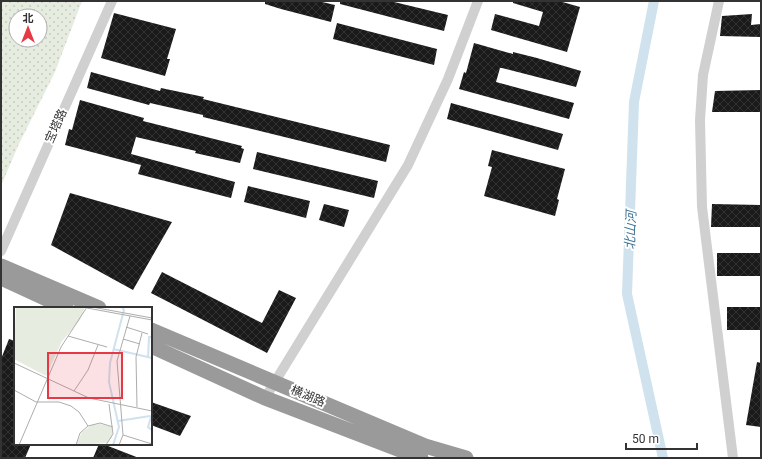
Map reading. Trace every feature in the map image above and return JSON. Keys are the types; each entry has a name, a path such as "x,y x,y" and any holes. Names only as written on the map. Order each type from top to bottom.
{"highway":[{"path":"1,266 97,307"},
{"path":"1,278 64,307"},
{"name":"横湖路","path":"152,330 425,446 466,458"},
{"name":"横湖路","path":"152,346 265,398 421,458"}],"street":[{"name":"宝塔路","path":"1,251 112,1"},
{"path":"265,398 408,165 448,79 478,1"},
{"path":"719,1 703,75 700,120 702,207 733,458"}],"shaded area":[{"path":"1,1 82,1 55,72 18,146 1,186"}],"building":[{"path":"265,1 318,1 335,5 331,22 265,4"},
{"path":"340,1 390,1 448,15 444,31 340,4"},
{"path":"513,1 559,1 580,7 567,52 491,30 495,14 539,26 543,12 513,3"},
{"path":"114,13 176,29 167,59 170,59 165,76 101,58"},
{"path":"752,14 751,25 761,24 761,37 720,36 722,16"},
{"path":"337,23 437,49 434,65 333,39"},
{"path":"474,43 513,54 513,52 537,58 581,71 576,87 502,68 500,68 496,82 574,103 569,119 459,89 464,72 466,73"},
{"path":"91,72 160,91 161,88 204,97 203,99 390,145 386,162 203,117 203,115 150,103 149,105 87,88"},
{"path":"761,90 761,112 712,112 715,91"},
{"path":"80,100 144,118 143,121 242,146 241,148 244,149 240,163 195,153 196,151 136,137 131,154 235,182 231,198 138,174 141,165 65,145 69,129 72,130"},
{"path":"451,103 563,134 558,150 447,119"},
{"path":"492,150 565,169 557,199 559,200 555,216 484,196 492,167 488,166"},
{"path":"257,152 378,181 374,198 253,169"},
{"path":"248,186 310,201 306,218 244,202"},
{"path":"70,193 172,222 133,290 51,245"},
{"path":"324,204 349,210 344,227 319,220"},
{"path":"712,204 761,205 761,227 711,227"},
{"path":"717,253 761,253 761,276 717,276"},
{"path":"162,272 262,323 279,290 296,298 267,353 151,293"},
{"path":"727,307 761,307 761,330 727,330"},
{"path":"9,339 14,341 14,445 31,445 25,458 1,458 1,359"},
{"path":"757,362 761,363 761,427 746,425"},
{"path":"152,402 191,416 180,436 152,425"},
{"path":"99,445 106,445 139,458 93,458"}],"waterway":[{"name":"北山河","path":"654,1 634,102 627,294 663,458"}]}
